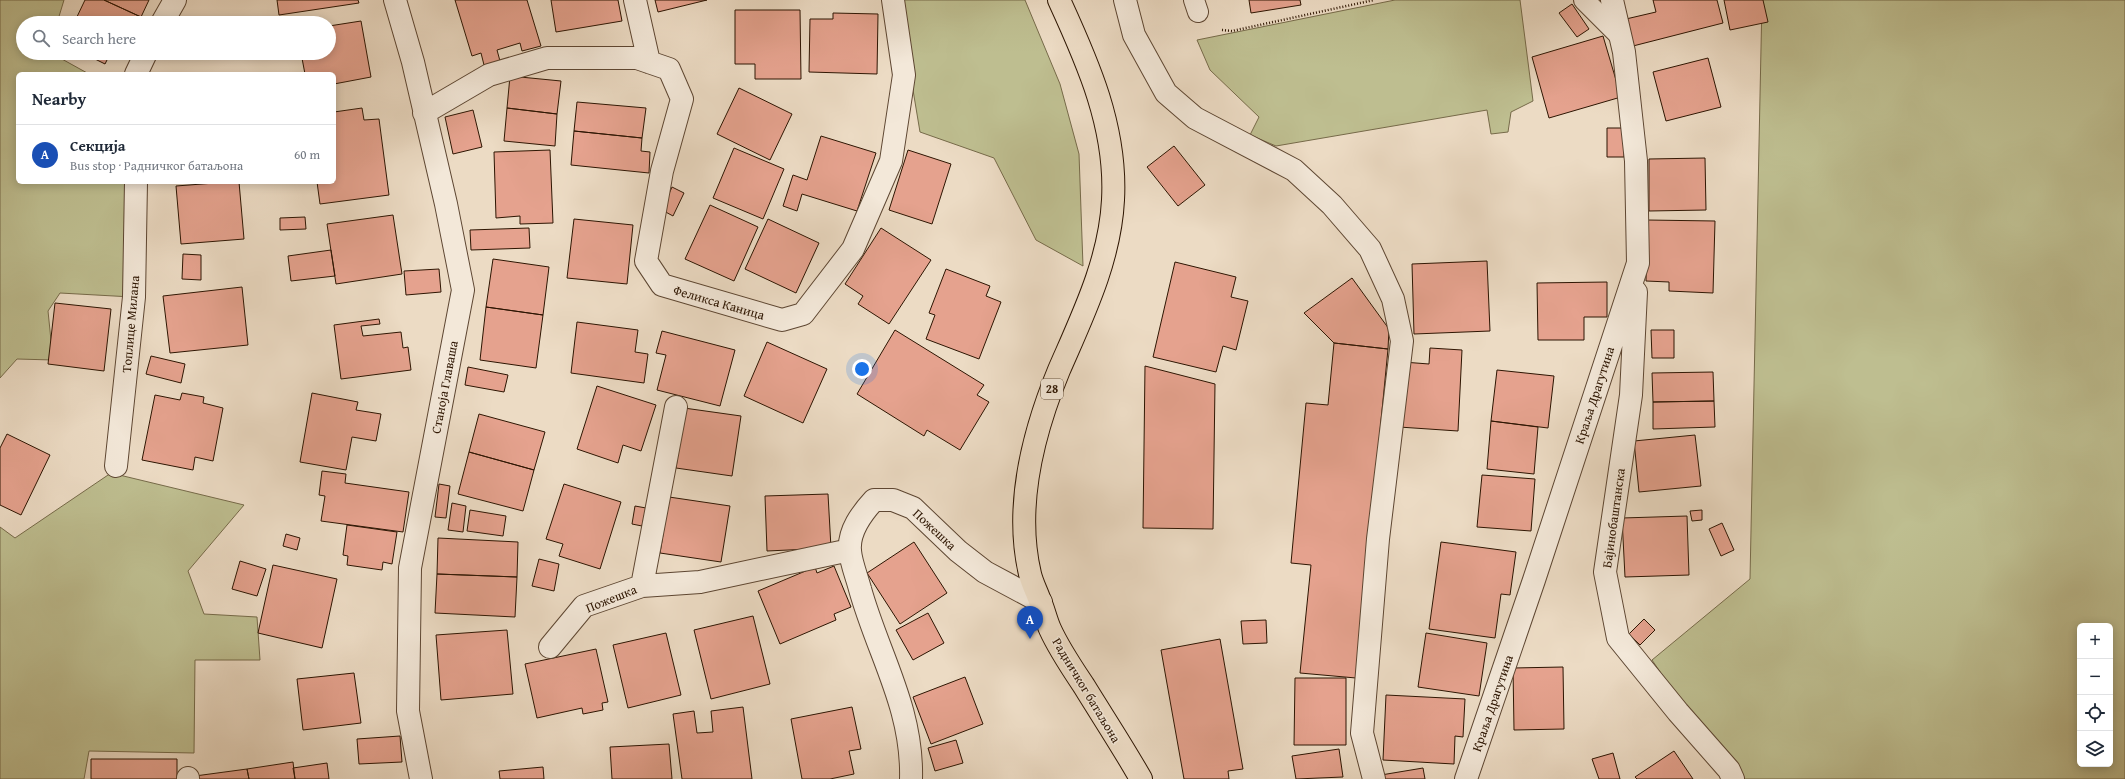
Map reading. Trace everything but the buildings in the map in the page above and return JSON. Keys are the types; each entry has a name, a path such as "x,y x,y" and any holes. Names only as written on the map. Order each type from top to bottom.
{"main road":[{"name":"Радничког батаљона","path":"1059,0 1078,41 1099,95 1111,154 1113,198 1108,238 1097,277 1086,310 1060,369 1045,409 1027,482 1025,535 1030,574 1050,629 1062,652 1141,779"}],"street":[{"path":"166,16 175,0"},
{"name":"Станоја Главаша","path":"395,0 413,62 446,204 462,290 410,568 408,711 421,779"},
{"path":"635,0 649,62"},
{"name":"Феликса Каница","path":"424,113 489,76 547,58 637,58 669,69 682,99 662,172 646,261 662,285 782,320 803,314 853,249 891,161 904,75 893,0"},
{"path":"1125,0 1134,35 1166,93 1195,118 1294,170 1332,205 1370,249 1393,299 1402,340 1378,539 1362,733 1374,779"},
{"name":"Краља Драгутина","path":"1466,779 1534,580 1638,263 1636,161 1624,52 1612,0"},
{"path":"137,72 143,60"},
{"name":"Топлице Милана","path":"116,466 134,296 136,184"},
{"name":"Бајинобаштанска","path":"1638,263 1631,395 1605,572 1618,638 1678,712 1729,770 1733,779"},
{"name":"Пожешка","path":"642,586 676,407"},
{"name":"Пожешка","path":"911,779 912,756 906,720 886,657 868,618 850,550 853,531 862,512 874,500 894,500 913,508 958,551 985,572 1041,602"},
{"name":"Пожешка","path":"550,647 584,606 642,586 700,582 850,550"}],"lane":[{"path":"1584,0 1621,37"}],"path":[{"path":"1196,6 1207,29 1232,31 1374,0"}],"green space":[{"path":"0,0 64,0 59,16 16,16 16,60 64,60 85,72 16,72 16,184 133,184 132,297 60,293 48,311 53,360 17,359 0,378"},
{"path":"898,0 1025,0 1060,84 1079,154 1083,266 1036,240 994,158 920,132"},
{"path":"1395,0 1520,0 1533,101 1511,112 1508,132 1491,134 1487,110 1276,146 1250,135 1259,117 1210,70 1197,40"},
{"path":"1762,0 2125,0 2125,779 1733,779 1652,660 1750,579"},
{"path":"111,473 244,505 188,571 204,614 257,617 260,660 195,660 194,753 89,751 84,779 0,779 0,527 15,538"}],"place":[{"name":"Секција","path":"1030,639"}]}
